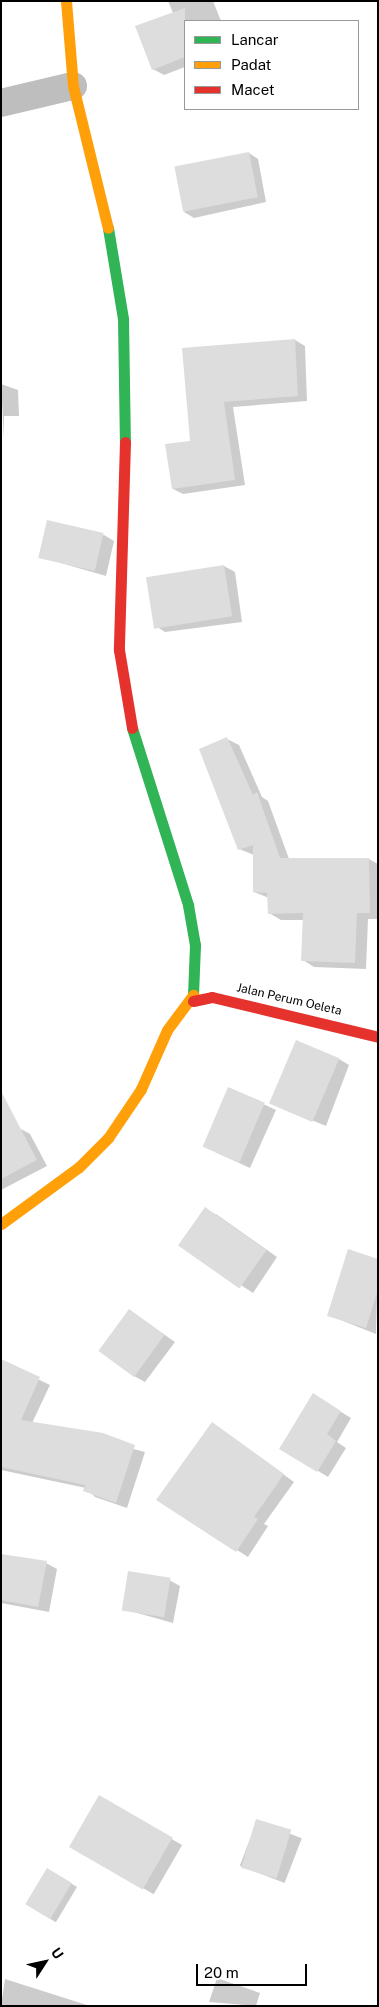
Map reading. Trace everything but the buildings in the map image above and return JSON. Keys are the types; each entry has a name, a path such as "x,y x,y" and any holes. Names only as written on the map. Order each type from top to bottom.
{"street":[{"path":"1,1224 79,1167 108,1138 141,1089 167,1030 193,1001 195,945 188,905 136,748 125,696 119,650 126,504 124,319 112,243 73,86 66,1"},
{"path":"1,103 73,86"},
{"name":"Jalan Perum Oeleta","path":"193,1001 212,997 378,1037"}],"traffic: fast":[{"path":"108,228 123,319 125,442"},
{"path":"132,728 188,905 195,945 193,995"}],"traffic: slow":[{"path":"66,1 73,86 108,228"},
{"path":"1,1224 79,1167 108,1138 141,1089 167,1030 193,995"}],"traffic: jam":[{"path":"125,442 119,650 132,728"},
{"path":"193,1001 212,997 378,1037"}]}
